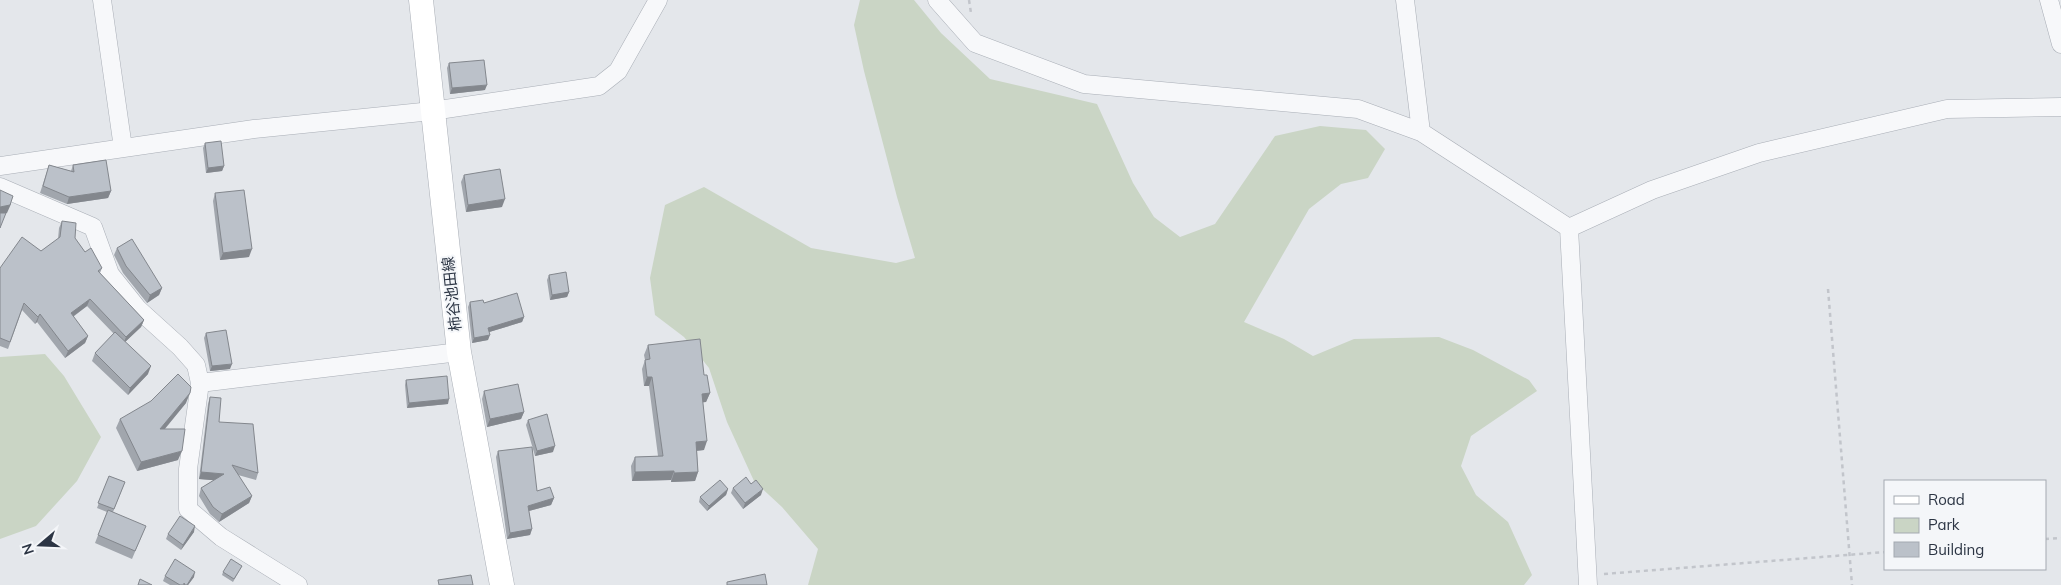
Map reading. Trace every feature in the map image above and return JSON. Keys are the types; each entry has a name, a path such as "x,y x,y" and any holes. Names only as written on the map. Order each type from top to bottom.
{"main road":[{"name":"柿谷池田線","path":"421,0 459,352 502,585"}],"street":[{"path":"102,0 122,148"},
{"path":"0,166 254,129 432,111 599,86 618,71 658,0"},
{"path":"937,0 975,43 1084,84 1358,109 1421,132 1569,228"},
{"path":"1405,0 1421,132"},
{"path":"2049,0 2061,44"},
{"path":"1569,228 1652,190 1759,153 1947,109 2061,107"},
{"path":"0,187 93,227 110,274 138,309 180,347 196,366 200,383 188,469 188,509 221,537 298,585"},
{"path":"1569,228 1588,580"},
{"path":"200,383 459,352"}],"path":[{"path":"1828,289 1852,585"},
{"path":"2046,539 2061,538"},
{"path":"1588,580 1884,552"}],"green space":[{"path":"860,0 914,0 941,33 990,79 1097,104 1133,183 1154,217 1180,237 1215,224 1275,136 1320,126 1366,130 1385,149 1368,178 1341,184 1309,209 1244,322 1284,339 1313,356 1354,339 1439,337 1473,350 1529,380 1537,391 1471,436 1461,466 1476,495 1508,522 1532,575 1524,585 808,585 818,549 782,507 754,481 727,422 709,368 684,337 655,315 650,278 665,205 704,187 811,248 896,263 915,258 864,71 854,25"},
{"path":"45,354 64,376 101,437 77,481 36,526 0,539 0,357"}],"building":[{"path":"484,60 487,85 452,88 449,63"},
{"path":"221,141 224,166 208,168 205,143"},
{"path":"106,160 111,191 69,197 43,186 49,165 74,172 73,165"},
{"path":"500,169 505,199 468,205 464,175"},
{"path":"0,190 13,196 10,205 0,207"},
{"path":"244,190 252,249 223,253 215,193"},
{"path":"0,213 6,213 0,228"},
{"path":"62,221 76,223 75,238 85,252 91,248 102,268 98,271 144,320 126,337 90,299 71,313 88,336 68,351 40,314 38,317 24,303 10,342 0,338 0,268 22,237 41,251 60,237"},
{"path":"132,239 162,288 150,295 126,266 117,248"},
{"path":"566,272 569,292 552,295 549,275"},
{"path":"517,293 524,317 488,328 490,335 474,338 470,302 483,300 484,303"},
{"path":"226,330 232,364 212,366 206,333"},
{"path":"115,332 151,366 130,388 95,353"},
{"path":"700,339 704,375 707,375 710,393 702,394 707,441 696,442 698,472 635,472 635,457 663,456 652,377 647,377 645,360 650,359 648,345"},
{"path":"178,374 191,387 190,393 160,429 185,429 182,451 141,462 120,419 151,401"},
{"path":"447,376 449,399 409,403 406,380"},
{"path":"518,384 524,412 490,419 484,391"},
{"path":"210,397 221,398 219,422 253,424 258,473 232,465 252,496 222,514 213,507 201,488 224,474 201,472"},
{"path":"547,414 555,446 537,451 528,420"},
{"path":"532,447 537,491 550,487 554,498 528,506 532,529 510,533 498,451"},
{"path":"109,476 125,482 114,509 98,503"},
{"path":"746,477 751,484 756,480 763,489 745,503 733,488"},
{"path":"720,480 728,489 709,506 700,497"},
{"path":"108,510 146,526 135,551 98,535"},
{"path":"180,516 195,526 183,545 168,534"},
{"path":"175,559 195,572 187,585 184,583 184,585 180,585 165,576"},
{"path":"231,559 242,566 234,579 223,572"},
{"path":"765,574 767,585 727,585 727,582"},
{"path":"471,575 473,585 439,585 438,580"},
{"path":"140,579 152,585 138,585"}]}
